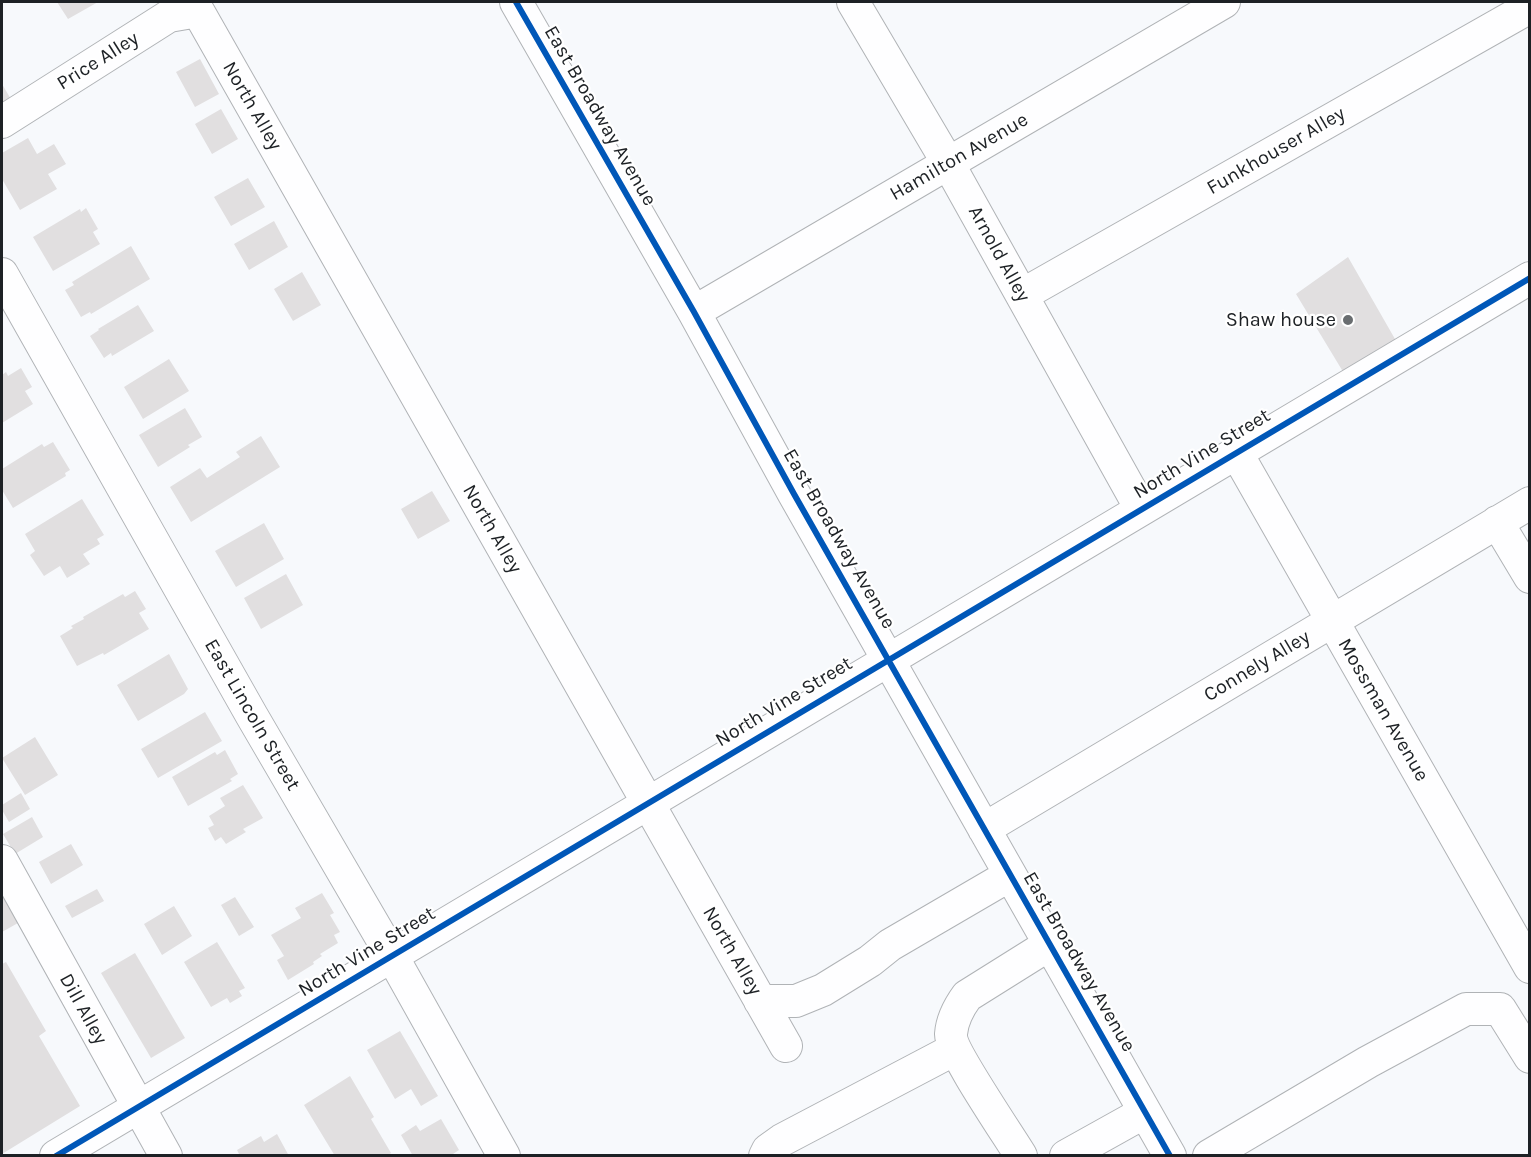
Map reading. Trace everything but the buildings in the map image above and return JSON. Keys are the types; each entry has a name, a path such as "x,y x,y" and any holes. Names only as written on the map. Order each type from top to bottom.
{"street":[{"name":"East Broadway Avenue","path":"516,2 694,312 794,494 1170,1155"},
{"name":"Arnold Alley","path":"853,2 948,163 1141,509"},
{"name":"Hamilton Avenue","path":"694,312 1224,2"},
{"name":"Funkhouser Alley","path":"1022,295 1530,7"},
{"name":"Price Alley","path":"2,122 169,16 198,11"},
{"name":"North Alley","path":"198,11 786,1046"},
{"name":"East Lincoln Street","path":"2,274 504,1155"},
{"name":"North Vine Street","path":"56,1155 648,805 887,658 1530,278"},
{"name":"Mossman Avenue","path":"1236,452 1530,967"},
{"name":"Connely Alley","path":"984,829 1530,503"},
{"path":"1497,522 1530,577"},
{"name":"Dill Alley","path":"2,861 137,1107 166,1155"},
{"path":"760,1001 796,1001 823,990 870,962 890,945 1010,875"},
{"path":"1021,1155 955,1048 951,1037 953,1023 967,996 1050,944"},
{"path":"1209,1155 1368,1062 1466,1009 1500,1010 1530,1057"},
{"path":"765,1155 782,1140 955,1048"},
{"path":"1066,1155 1145,1112"}],"cycle path":[{"path":"516,2 694,312 794,494 1170,1156"},
{"path":"56,1156 1530,278"}],"place":[{"name":"Shaw house","path":"1348,320"}]}
